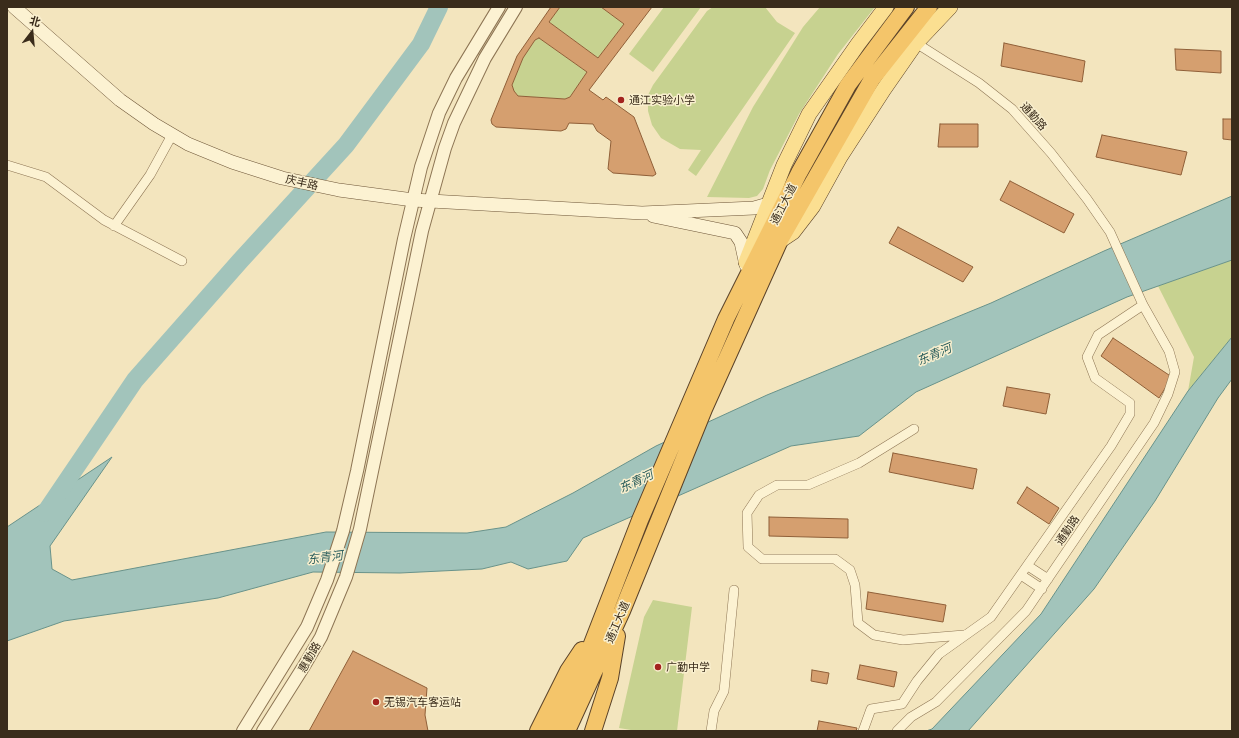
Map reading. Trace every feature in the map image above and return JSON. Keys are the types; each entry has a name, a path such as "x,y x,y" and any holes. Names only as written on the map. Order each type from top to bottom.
{"highway":[{"name":"通江大道","path":"553,731 576,685 640,520 683,415 726,319 794,183 848,85 906,7"},
{"name":"通江大道","path":"567,731 622,611 704,409 780,240 872,79 929,7"},
{"path":"593,731 610,678 622,611"},
{"path":"538,731 568,671 599,625"}],"main road":[{"name":"庆丰路","path":"14,7 120,100 188,144 232,162 282,178 339,190 413,200 642,213"},
{"path":"746,262 784,165 810,114 858,44 886,7"},
{"path":"780,240 793,232 813,206 840,157 884,89 916,43 950,7"},
{"path":"642,213 738,209 768,204 794,183"},
{"path":"642,213 683,224 725,230 735,233 741,242 746,262 746,278"}],"street":[{"name":"惠勤路","path":"243,731 307,626 327,580 343,531 357,471 421,166 439,113 456,78 499,7"},
{"name":"惠勤路","path":"263,731 321,637 346,577 360,529 422,231 430,201 454,123 485,58 516,7"},
{"name":"通勤路","path":"897,731 911,717 936,702 1026,611 1154,423 1168,394 1175,372 1169,352 1143,305 1110,232 1056,159 1012,109 979,83 916,43"},
{"path":"114,226 150,175 172,135"},
{"path":"7,165 46,177 104,220 182,261"},
{"path":"863,731 871,709 902,704 917,681 939,654 991,617 1112,446 1130,414 1130,403 1095,378 1087,357 1098,335 1143,305"},
{"path":"914,429 859,463 808,485 777,485 759,495 747,513 748,547 762,559 835,559 850,570 855,585 858,623 874,635 903,640 964,635"},
{"path":"1028,566 1048,579"},
{"path":"1021,575 1042,589"},
{"path":"712,731 714,711 724,691 734,590"}],"green space":[{"path":"560,7 601,7 624,24 598,58 549,22"},
{"path":"664,7 701,7 653,72 629,54"},
{"path":"713,7 765,7 777,22 795,33 696,176 688,170 701,150 680,149 661,138 652,125 648,111 648,95 653,85 707,11"},
{"path":"820,7 875,7 838,54 799,114 770,170 763,189 757,196 749,198 707,197 753,107 803,27"},
{"path":"539,38 587,72 570,97 565,99 518,96 514,91 512,85 523,58 535,40"},
{"path":"1232,260 1232,337 1188,391 1194,357 1158,286"},
{"name":"广勤中学","path":"653,600 692,607 677,731 637,731 619,728 644,617"}],"water":[{"name":"东青河","path":"1232,196 1232,260 1127,297 916,392 859,436 791,446 583,538 567,561 528,569 511,562 482,569 400,573 313,572 218,598 64,621 7,641 7,527 112,457 50,546 52,569 72,580 326,532 467,533 506,527 573,493 656,446 767,395 991,303 1104,251"},
{"path":"1232,337 1232,379 1218,398 1155,501 1094,589 968,731 926,731 932,729 1041,614 1188,391"}],"building":[{"path":"551,7 560,7 549,22 598,58 624,24 601,7 652,7 589,90 603,100 606,97 634,117 656,174 653,176 613,173 608,169 611,141 597,131 593,124 569,123 566,129 561,131 496,127 492,124 491,120 517,56","holes":["539,38 587,72 570,97 565,99 518,96 512,85 523,58 535,40"]},
{"path":"1004,43 1085,61 1082,82 1001,66"},
{"path":"1175,49 1221,51 1221,73 1176,70"},
{"path":"1223,119 1232,119 1232,140 1223,139"},
{"path":"940,124 978,124 978,147 938,147"},
{"path":"1102,135 1187,152 1181,175 1096,157"},
{"path":"1010,181 1074,214 1064,233 1000,200"},
{"path":"898,227 973,267 963,282 889,243"},
{"path":"1113,338 1172,377 1159,398 1101,356"},
{"path":"1007,387 1050,394 1046,414 1003,406"},
{"path":"893,453 977,469 973,489 889,472"},
{"path":"1027,487 1059,508 1049,524 1017,503"},
{"path":"769,517 848,519 848,538 769,536"},
{"path":"868,592 946,605 943,622 866,609"},
{"name":"无锡汽车客运站","path":"353,651 427,688 425,715 428,731 309,731"},
{"path":"860,665 897,672 894,687 857,679"},
{"path":"812,670 829,673 827,684 811,681"},
{"path":"819,721 857,728 856,731 817,731"}],"waterway":[{"path":"45,513 135,380 240,261 346,145 421,44 439,7"}],"place":[{"name":"通江实验小学","path":"621,100"},
{"name":"广勤中学","path":"658,667"},
{"name":"无锡汽车客运站","path":"376,702"}]}
